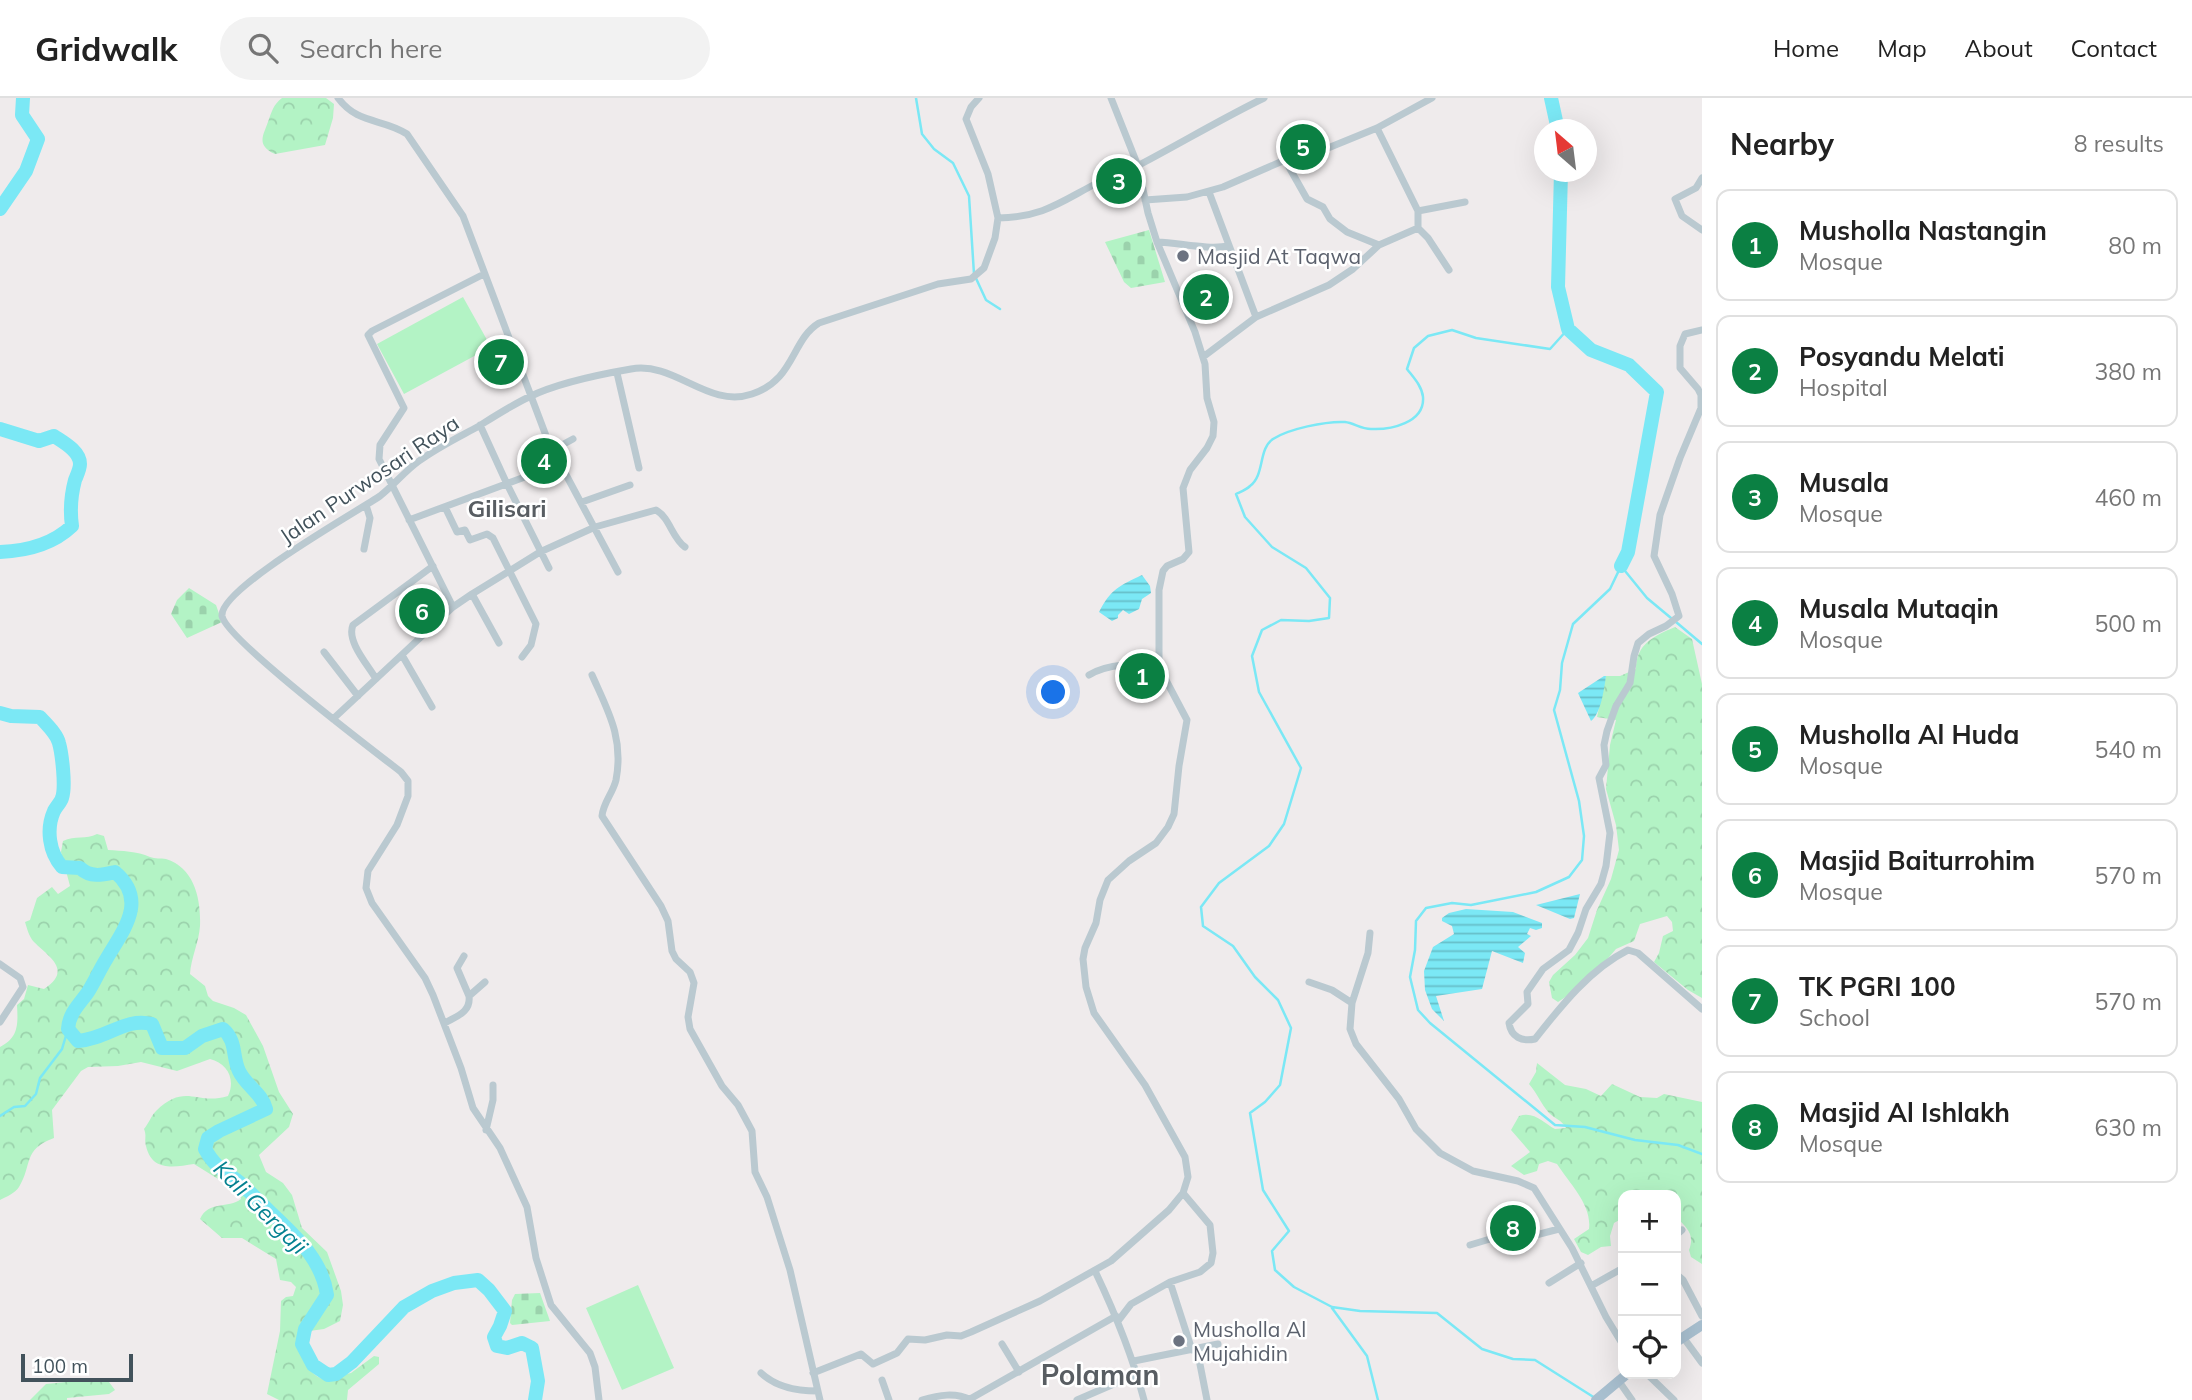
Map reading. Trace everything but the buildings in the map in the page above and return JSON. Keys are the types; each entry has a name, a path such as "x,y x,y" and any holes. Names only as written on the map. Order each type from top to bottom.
{"main road":[{"path":"1681,1338 1702,1325"},
{"path":"1599,1397 1621,1379"}],"street":[{"path":"338,98 352,113 407,134 463,216 556,459 582,502 618,572"},
{"path":"979,98 971,107 966,120 988,174 998,218 1030,216 1054,206 1110,177 1138,166 1264,98"},
{"path":"813,1373 861,1354 873,1364 897,1353 908,1339 922,1340 966,1334 991,1321 1027,1308 1111,1261 1155,1225 1182,1193 1188,1177 1185,1157 1145,1085 1094,1013 1086,987 1083,959 1084,948 1096,923 1100,900 1108,880 1129,861 1156,844 1174,814 1179,766 1188,720 1159,667 1161,575 1167,566 1183,559 1188,552 1183,488 1190,470 1213,436 1214,422 1206,398 1203,357 1157,242 1138,166 1111,98"},
{"path":"1145,201 1209,192 1285,160 1328,148 1377,128 1432,98"},
{"path":"1377,128 1418,211 1418,228 1428,238 1449,270"},
{"path":"1285,160 1307,199 1323,207 1330,219 1347,233 1379,244"},
{"path":"1702,178 1696,188 1675,199 1682,216 1702,230"},
{"path":"1209,192 1256,317"},
{"path":"1418,211 1465,202"},
{"name":"Jalan Purwosari Raya","path":"445,1023 425,978 372,903 365,882 368,871 397,825 409,786 401,772 283,678 235,634 224,621 222,613 227,602 238,590 301,545 366,505 422,459 531,396 644,368 669,374 715,395 735,398 751,395 770,386 785,370 808,332 819,323 939,284 971,279 981,272 990,252 998,218"},
{"path":"1203,357 1256,317 1329,285 1353,269 1379,244 1418,228"},
{"path":"1157,242 1229,246"},
{"path":"453,607 379,458 379,449 404,408 369,335 372,331 484,274"},
{"path":"1702,330 1685,334 1681,339 1681,368 1698,389 1701,408 1660,515 1654,556 1679,616 1638,643 1633,656 1630,684 1616,706 1607,731 1604,745 1606,765 1599,778 1611,833 1601,884 1586,909 1569,950 1543,969 1527,992 1528,1004 1509,1023 1510,1029 1518,1038 1526,1041 1535,1039 1578,989 1615,957 1628,950 1638,953 1661,976 1702,1009"},
{"path":"617,373 639,468"},
{"path":"480,425 550,568"},
{"path":"409,520 507,484 556,459 562,445 573,439"},
{"path":"582,502 630,485"},
{"path":"364,550 370,518 366,505"},
{"path":"445,507 457,532 465,530 471,540 487,534 491,536 536,624 531,645 522,657"},
{"path":"333,719 453,607 540,552 595,527 658,511 680,544 685,547"},
{"path":"376,679 354,642 351,631 354,625 433,566"},
{"path":"472,594 499,643"},
{"path":"324,652 359,695"},
{"path":"402,655 432,707"},
{"path":"1088,676 1096,671 1115,667 1159,667"},
{"path":"592,675 608,707 617,738 616,782 602,816 661,906 668,921 672,951 676,959 690,972 694,983 688,1017 691,1029 722,1086 738,1105 752,1131 755,1172 767,1197 790,1270 820,1400"},
{"path":"1370,933 1368,953 1352,1003 1350,1029 1361,1051 1399,1099 1423,1138 1440,1153 1473,1171 1534,1188 1581,1263 1618,1336"},
{"path":"464,956 457,968 470,1002 466,1011 445,1023 473,1108 500,1148 527,1207 536,1258 551,1305 590,1353 595,1367 599,1400"},
{"path":"0,964 20,978 23,987 1,1020"},
{"path":"469,996 485,982"},
{"path":"1309,982 1332,990 1352,1003"},
{"path":"486,1130 493,1100 493,1085"},
{"path":"922,1400 948,1395 971,1399 1117,1318 1131,1304 1170,1282 1200,1272 1211,1264 1211,1231 1205,1218 1182,1193"},
{"path":"1470,1245 1490,1239 1524,1238 1559,1228"},
{"path":"1549,1283 1581,1263"},
{"path":"1095,1271 1134,1361 1144,1400"},
{"path":"1591,1286 1618,1271"},
{"path":"1681,1278 1702,1315"},
{"path":"1170,1282 1195,1350 1207,1400"},
{"path":"1681,1340 1702,1363"},
{"path":"1002,1343 1019,1372"},
{"path":"1134,1361 1218,1344"},
{"path":"761,1373 792,1389 817,1391"},
{"path":"1077,1400 1137,1374"},
{"path":"1624,1379 1632,1400"},
{"path":"1652,1379 1674,1400"},
{"path":"882,1380 889,1400"}],"green space":[{"path":"282,98 326,98 334,104 325,145 275,154 265,147 262,140 264,132 273,108"},
{"path":"1149,230 1165,282 1131,288 1124,282 1105,242"},
{"path":"463,297 491,347 404,394 377,344"},
{"path":"189,588 216,605 222,622 187,638 171,614 177,600"},
{"path":"1675,627 1692,639 1702,684 1702,998 1654,962 1663,936 1673,931 1672,922 1667,916 1640,924 1634,941 1616,949 1573,992 1558,1002 1552,998 1549,982 1588,938 1619,850 1616,825 1606,789 1610,745 1616,720 1597,717 1606,676 1620,676 1636,669 1643,647 1653,638"},
{"path":"97,834 104,836 108,850 135,852 176,863 190,877 194,886 200,926 190,974 205,986 213,1001 246,1015 263,1046 279,1092 293,1114 289,1127 259,1155 266,1172 283,1183 292,1195 302,1228 327,1252 341,1291 343,1305 340,1321 324,1329 302,1332 304,1359 311,1371 322,1379 351,1373 374,1356 379,1357 379,1364 348,1390 347,1400 279,1400 267,1394 280,1331 281,1301 293,1296 296,1287 291,1282 280,1280 276,1259 242,1238 222,1238 200,1219 208,1209 241,1199 239,1192 194,1164 159,1164 153,1160 145,1144 144,1129 154,1113 166,1102 184,1096 228,1096 230,1078 225,1068 216,1061 210,1059 177,1071 141,1062 88,1067 81,1071 52,1110 54,1138 37,1147 19,1187 0,1200 0,1047 14,1035 17,1005 24,999 28,985 44,989 53,982 58,970 51,958 32,940 25,922 30,920 37,898 52,887 58,894 70,886 61,852 63,841"},
{"path":"1537,1063 1565,1085 1586,1089 1601,1096 1612,1084 1640,1097 1657,1098 1664,1094 1702,1102 1702,1264 1691,1257 1690,1235 1681,1222 1681,1190 1618,1190 1618,1221 1614,1223 1610,1236 1611,1246 1601,1247 1588,1255 1581,1252 1574,1239 1589,1229 1587,1212 1579,1195 1557,1164 1548,1161 1539,1164 1537,1171 1524,1175 1511,1166 1530,1152 1511,1130 1519,1116 1534,1116 1555,1129 1566,1128 1549,1113 1529,1084 1536,1072"},
{"path":"638,1285 674,1368 622,1390 586,1308"},
{"path":"540,1293 550,1321 512,1325 512,1300 515,1294"},
{"path":"106,1378 115,1390 109,1394 67,1400 30,1400 46,1384"}],"water":[{"path":"1142,575 1150,586 1151,593 1142,599 1139,609 1129,614 1123,610 1118,618 1112,621 1099,612 1116,589"},
{"path":"1604,676 1602,701 1591,721 1578,693"},
{"path":"1580,894 1574,918 1570,919 1536,905"},
{"path":"1466,909 1513,912 1542,923 1542,928 1530,928 1527,934 1531,936 1518,947 1525,953 1523,963 1492,951 1482,989 1436,996 1444,1021 1432,1009 1425,990 1424,971 1433,947 1454,934 1452,926 1442,921 1442,918 1449,913"}],"waterway":[{"path":"0,209 26,171 38,139 22,115 23,98"},
{"path":"916,98 922,134 934,149 953,163 969,196 974,274 986,300 1000,309"},
{"path":"1551,98 1556,119"},
{"path":"1561,182 1558,287 1568,329 1591,350 1629,365 1657,392 1628,552 1621,566"},
{"path":"1568,329 1550,349 1476,338 1452,330 1428,336 1414,348 1407,369 1419,385 1423,397 1422,406 1412,419 1379,429 1345,422 1308,426 1280,435 1268,443 1255,481 1236,494 1245,517 1272,547 1306,568 1330,598 1329,618 1309,621 1281,620 1262,630 1252,656 1259,692 1301,768 1284,824 1269,846 1219,883 1201,907 1203,926 1233,946 1255,977 1278,1000 1291,1028 1280,1085 1265,1102 1250,1113 1263,1190 1289,1231 1272,1251 1275,1270 1294,1287 1332,1307 1360,1311 1437,1313 1482,1349 1513,1359 1535,1360 1595,1398"},
{"path":"0,429 39,441 54,436 74,451 80,464 72,497 72,526 57,538 39,545 0,552"},
{"path":"1671,618 1647,598 1621,566 1610,589 1573,624 1562,663 1560,690 1554,710 1579,801 1584,836 1582,860 1569,877 1536,892 1471,905 1452,903 1426,908 1416,921 1410,977 1418,1010 1430,1023 1555,1125 1585,1127 1635,1140 1678,1145 1702,1154"},
{"path":"1676,622 1702,644"},
{"name":"Kali Gergaji","path":"0,713 40,717 58,740 64,779 63,793 54,811 50,833 54,854 62,867 80,868 101,875 115,872 130,893 130,915 126,925 91,988 72,1014 68,1029 78,1041 98,1037 133,1023 152,1024 162,1048 185,1048 202,1036 223,1029 227,1034 239,1071 261,1098 266,1109 208,1138 205,1149 216,1164 239,1182 298,1239 320,1270 327,1295 305,1329 302,1344 313,1365 328,1375 336,1374 352,1362 404,1307 432,1291 454,1283 478,1280 505,1311 494,1337 497,1346 507,1348 522,1343 532,1348 538,1381 535,1400"},
{"path":"0,1116 14,1107 25,1106 36,1094 40,1078 62,1049 68,1029"},
{"path":"1332,1308 1367,1356 1378,1400"}],"place":[{"name":"Musholla Al Huda","path":"1303,147"},
{"name":"Musala","path":"1119,181"},
{"name":"Masjid At Taqwa","path":"1183,256"},
{"name":"Posyandu Melati","path":"1206,297"},
{"name":"TK PGRI 100","path":"501,362"},
{"name":"Musala Mutaqin","path":"544,461"},
{"name":"Masjid Baiturrohim","path":"422,611"},
{"name":"Musholla Nastangin","path":"1142,676"},
{"name":"Masjid Al Ishlakh","path":"1513,1228"},
{"name":"Musholla Al Mujahidin","path":"1179,1341"}],"district":[{"name":"Gilisari","path":"507,508"},
{"name":"Polaman","path":"1100,1374"}]}
